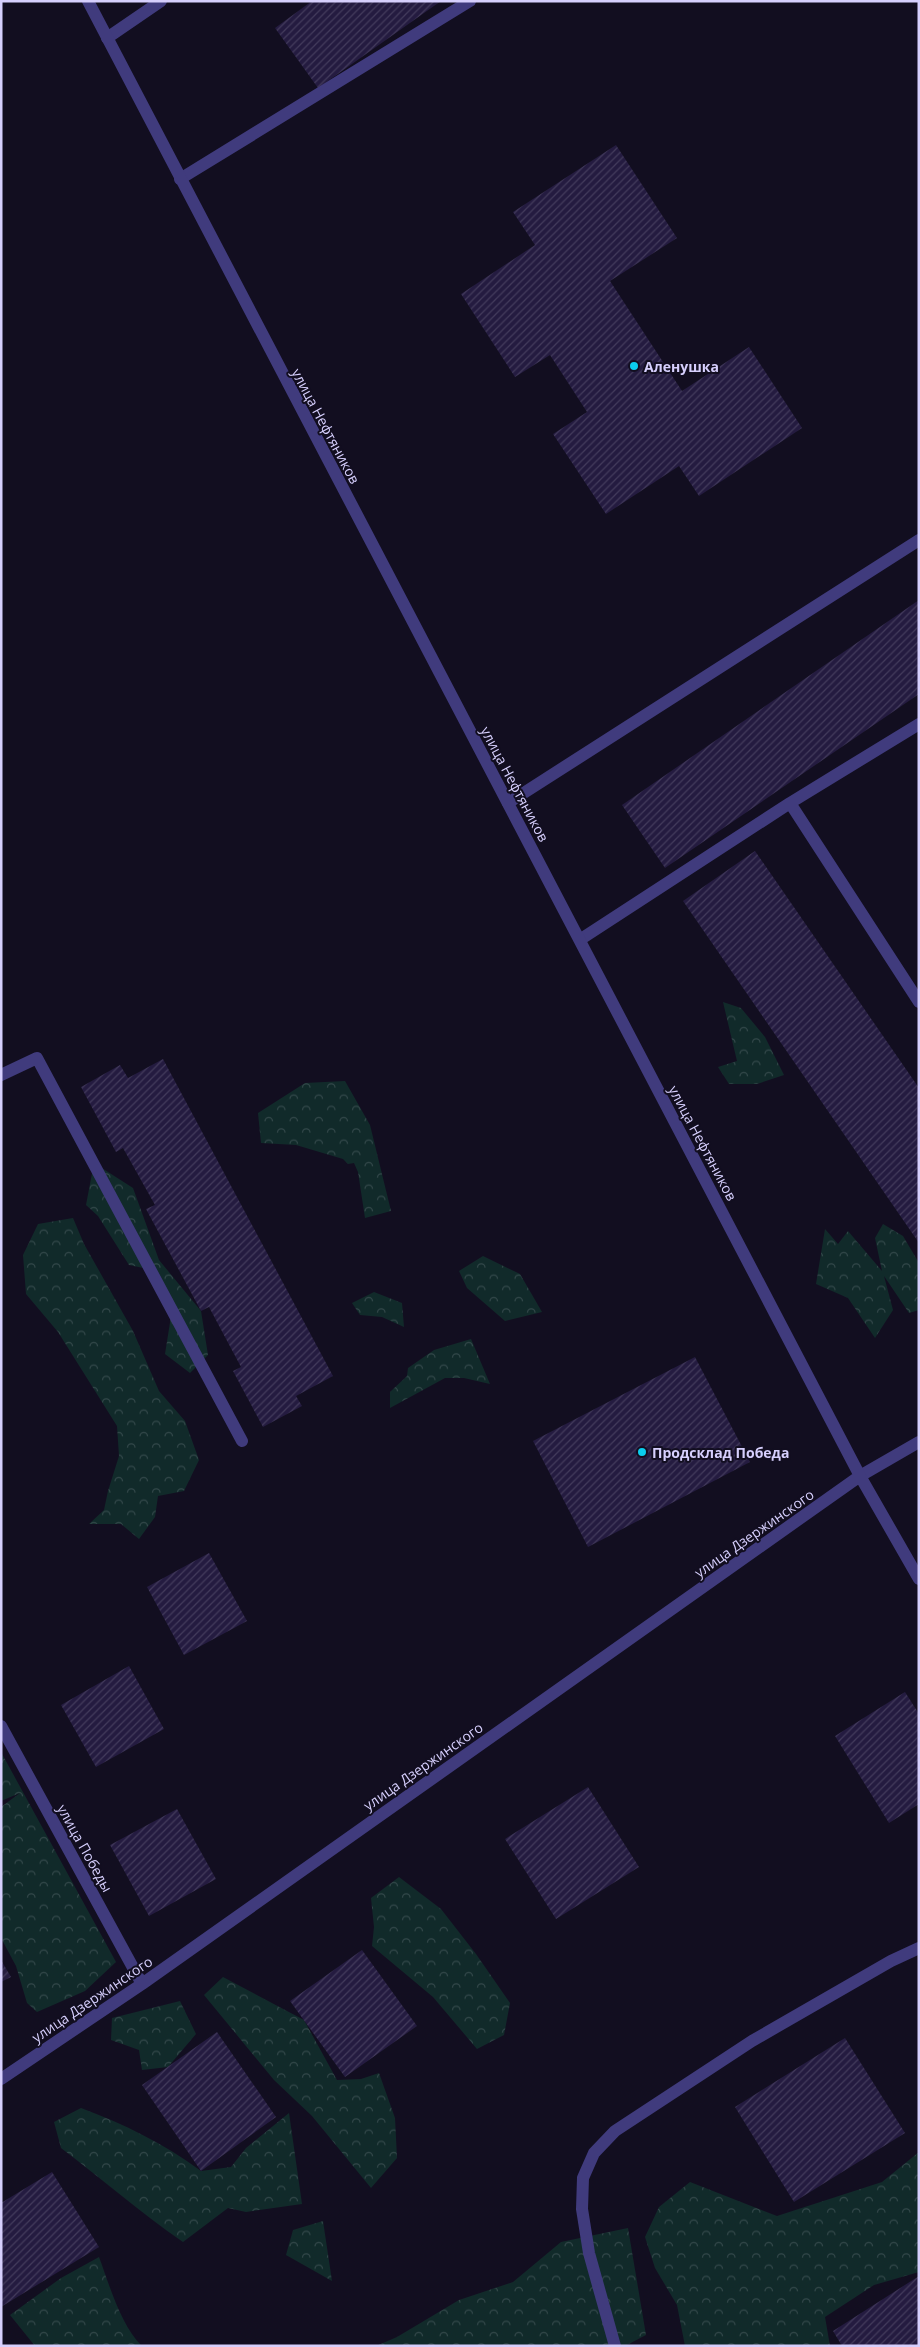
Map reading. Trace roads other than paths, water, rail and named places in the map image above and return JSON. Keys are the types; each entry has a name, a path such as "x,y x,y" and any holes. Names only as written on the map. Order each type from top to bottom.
{"street":[{"name":"улица Нефтяников","path":"88,1 581,939 860,1476 919,1580"},
{"path":"107,38 161,1"},
{"path":"180,179 470,1"},
{"path":"508,803 919,540"},
{"path":"581,939 790,803 919,724"},
{"path":"790,803 919,1002"},
{"path":"1,1075 37,1058 242,1441"},
{"name":"улица Дзержинского","path":"1,2079 142,1984 860,1476 919,1442"},
{"name":"улица Победы","path":"1,1726 142,1984"},
{"path":"615,2346 589,2253 582,2209 583,2178 594,2153 615,2130 752,2041 892,1961 919,1948"}],"place":[{"name":"Аленушка","path":"634,366"},
{"name":"Продсклад Победа","path":"642,1452"}]}
